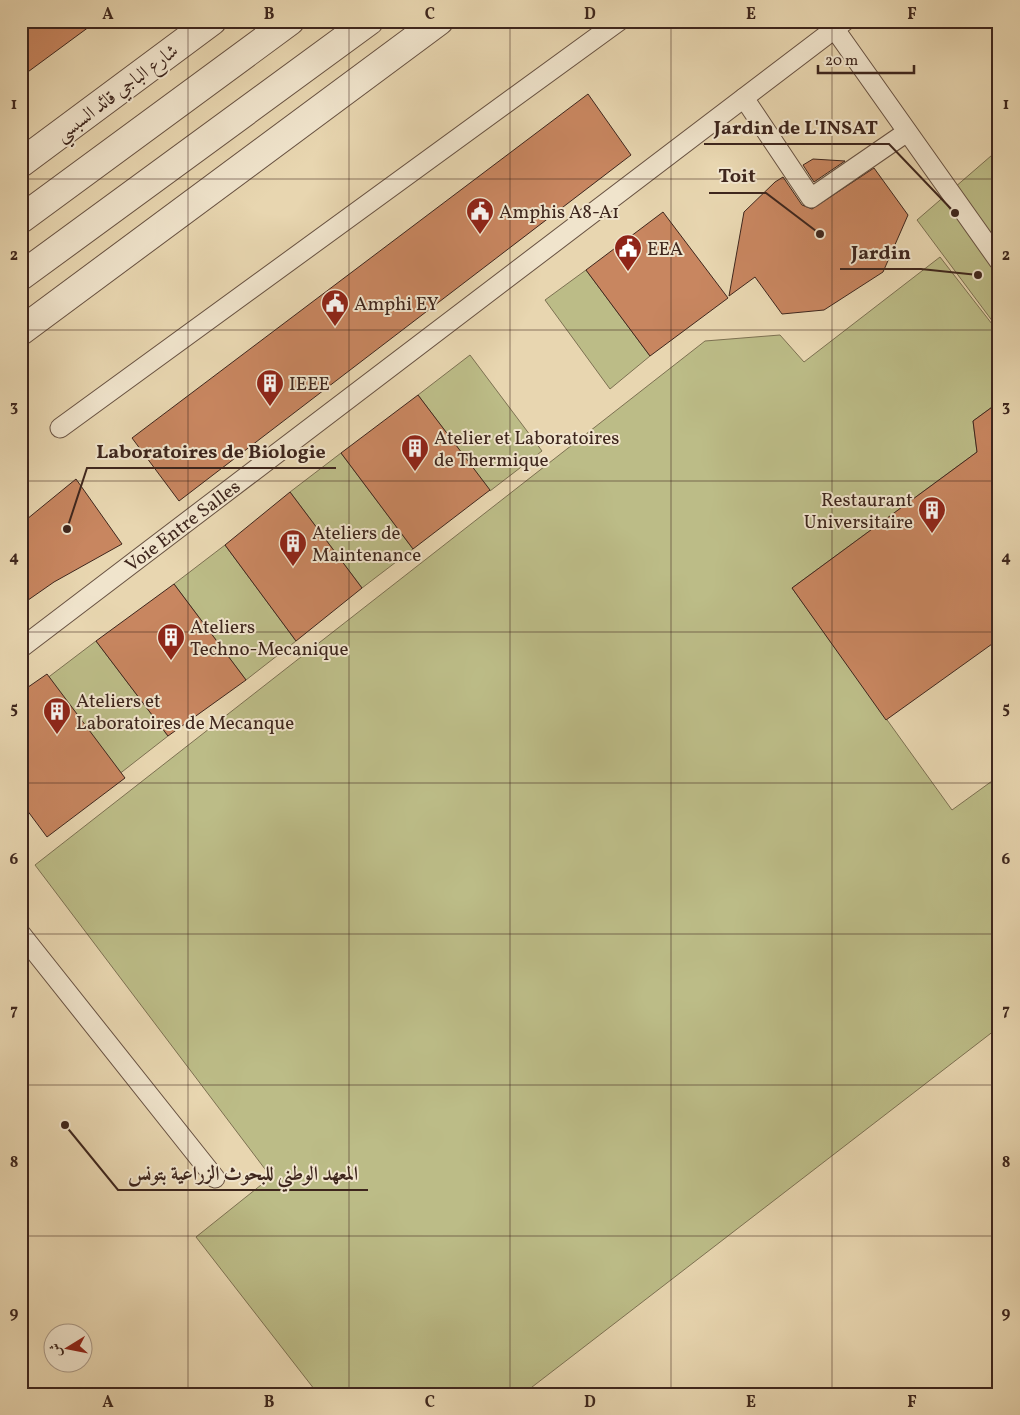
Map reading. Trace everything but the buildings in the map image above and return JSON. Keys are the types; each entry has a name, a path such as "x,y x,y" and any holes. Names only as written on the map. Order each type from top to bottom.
{"street":[{"name":"شارع الباجي قائد السبسي","path":"21,163 212,21"},
{"path":"21,219 290,21"},
{"path":"21,276 369,21"},
{"path":"21,331 439,21"}],"lane":[{"path":"60,428 619,21"},
{"path":"836,24 907,132 999,261"},
{"name":"Voie Entre Salles","path":"21,648 744,98 836,24"},
{"path":"744,98 811,198 907,132"},
{"path":"21,934 215,1178"}],"green space":[{"path":"999,149 999,330 917,220"},
{"path":"940,257 999,333 999,402 973,421 977,452 792,588 952,810 999,776 999,1027 523,1394 318,1394 196,1237 271,1177 35,865 705,341 780,335 804,362"},
{"path":"586,270 650,356 610,389 545,300"},
{"path":"470,355 542,451 490,491 418,395"},
{"path":"341,453 413,549 362,588 290,492"},
{"path":"225,545 296,641 246,680 174,584"},
{"path":"96,641 168,736 118,775 46,679"}],"place":[{"name":"Jardin de L'INSAT","path":"955,213"},
{"name":"Toit","path":"820,234"},
{"name":"Amphis A8-A1","path":"480,235"},
{"name":"EEA","path":"628,272"},
{"name":"Jardin","path":"978,275"},
{"name":"Amphi EY","path":"335,327"},
{"name":"IEEE","path":"270,407"},
{"name":"Atelier et Laboratoires de Thermique","path":"415,472"},
{"name":"Laboratoires de Biologie","path":"67,529"},
{"name":"Restaurant Universitaire","path":"932,534"},
{"name":"Ateliers de Maintenance","path":"293,567"},
{"name":"Ateliers Techno-Mecanique","path":"171,661"},
{"name":"Ateliers et Laboratoires de Mecanque","path":"57,735"},
{"name":"المعهد الوطني للبحوث الزراعية بتونس","path":"65,1125"}]}
